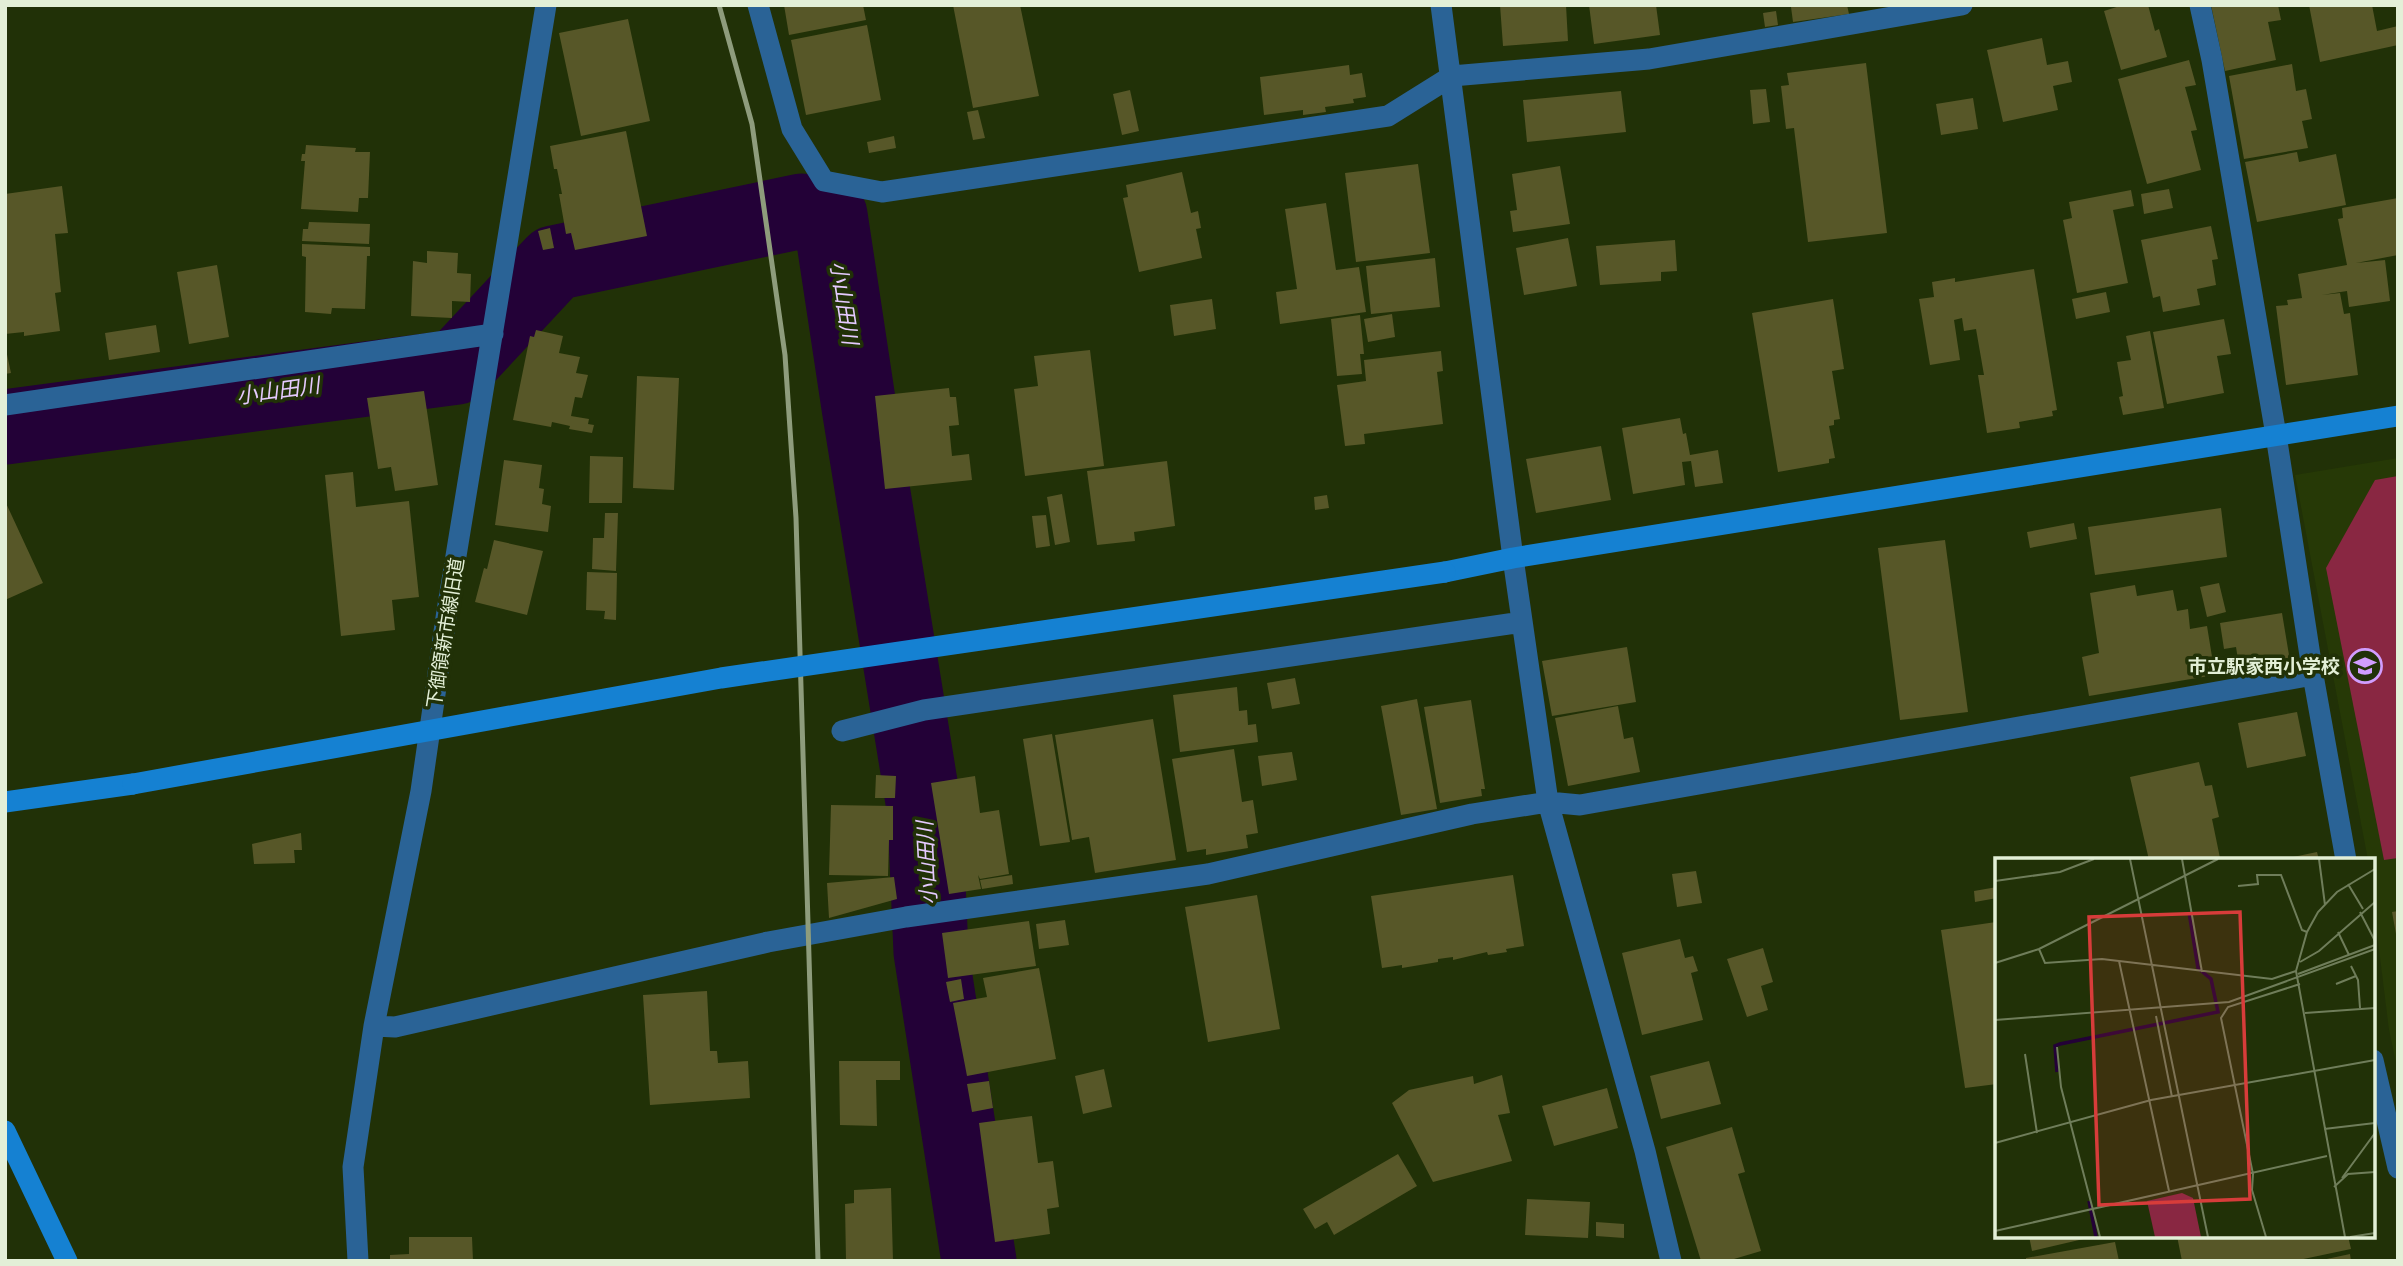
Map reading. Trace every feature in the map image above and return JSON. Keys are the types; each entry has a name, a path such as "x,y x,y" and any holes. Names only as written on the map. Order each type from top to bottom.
{"street":[{"name":"下御領新市線旧道","path":"358,1261 353,1167 374,1026 421,791 447,611 546,5"},
{"path":"758,5 792,128 824,181 882,192 1388,116 1452,76 1649,59 1962,5"},
{"path":"1441,5 1513,558 1548,803 1645,1151 1671,1261"},
{"path":"2200,5 2212,60 2276,435 2313,676 2346,858"},
{"path":"5,405 493,334"},
{"path":"5,802 133,784 720,678 1445,572 1513,558 2398,416"},
{"path":"842,731 924,710 1522,622"},
{"path":"374,1026 395,1027 768,942 906,917 1208,874 1472,814 1548,803 1580,805 2313,676"},
{"path":"2375,1069 2398,1168"},
{"path":"5,1131 67,1261"}],"shaded area":[{"name":"市立駅家西小学校","path":"2398,458 2398,1072 2389,1030 2375,917 2375,858 2368,858 2295,475"},
{"path":"2398,476 2398,858 2384,860 2326,568 2375,480"}],"building":[{"path":"784,5 863,5 866,20 789,35"},
{"path":"953,5 1020,5 1039,96 973,108"},
{"path":"1500,5 1566,5 1568,41 1503,46"},
{"path":"1589,5 1656,5 1660,35 1594,44"},
{"path":"1847,5 1849,14 1793,22 1791,7"},
{"path":"2123,5 2148,5 2155,31 2159,29 2167,57 2121,70 2104,11"},
{"path":"2211,5 2278,5 2281,20 2268,22 2276,60 2225,71"},
{"path":"2309,5 2372,5 2377,31 2398,26 2398,45 2320,62"},
{"path":"1776,11 1778,25 1765,27 1763,13"},
{"path":"628,19 650,121 581,136 559,33"},
{"path":"867,25 881,100 806,115 791,40"},
{"path":"2042,38 2047,65 2068,61 2072,82 2053,86 2058,110 2003,122 1987,50"},
{"path":"2189,60 2196,85 2185,87 2197,130 2191,131 2201,170 2147,184 2118,79"},
{"path":"1866,63 1887,233 1808,242 1794,128 1786,129 1781,86 1789,85 1787,73"},
{"path":"2292,64 2296,91 2306,89 2312,119 2302,121 2308,148 2244,159 2229,76"},
{"path":"1349,65 1350,75 1362,73 1366,97 1353,99 1354,103 1325,107 1326,112 1303,115 1303,110 1264,115 1260,77"},
{"path":"1766,89 1770,122 1753,124 1750,90"},
{"path":"1130,90 1139,131 1122,135 1113,94"},
{"path":"1621,91 1626,132 1527,142 1523,100"},
{"path":"1973,98 1978,129 1941,135 1936,104"},
{"path":"978,110 985,138 973,140 967,112"},
{"path":"626,131 647,236 575,250 571,233 566,234 559,194 562,194 550,146"},
{"path":"894,136 896,148 869,153 867,142"},
{"path":"306,145 356,148 355,152 370,152 368,198 359,198 358,212 301,209 305,161 301,161"},
{"path":"2297,152 2299,162 2336,154 2346,205 2257,222 2245,162"},
{"path":"1418,164 1430,253 1356,262 1345,173"},
{"path":"1560,166 1570,224 1513,232 1510,211 1517,210 1512,174"},
{"path":"1182,172 1191,213 1198,211 1201,228 1196,229 1202,258 1139,272 1123,198 1128,197 1126,185"},
{"path":"62,186 68,233 55,234 61,292 55,293 60,331 24,336 24,332 5,334 5,194"},
{"path":"2169,189 2173,208 2144,214 2141,194"},
{"path":"2131,190 2134,206 2113,210 2128,283 2077,293 2063,220 2072,218 2069,202"},
{"path":"2398,198 2398,255 2356,263 2385,260 2390,301 2349,307 2347,291 2322,295 2340,293 2344,314 2350,313 2358,375 2286,385 2276,306 2288,305 2287,300 2302,298 2298,274 2347,265 2338,219 2343,218 2342,208"},
{"path":"1326,203 1336,270 1359,267 1366,312 1280,324 1276,292 1297,289 1285,209"},
{"path":"309,222 370,224 369,244 302,241 303,229 308,229"},
{"path":"2211,226 2218,259 2212,260 2216,285 2197,289 2200,305 2163,312 2160,296 2153,298 2141,240"},
{"path":"550,228 554,248 543,250 538,231"},
{"path":"1568,238 1577,286 1524,295 1516,248"},
{"path":"1675,240 1677,271 1661,272 1661,281 1600,285 1596,246"},
{"path":"302,244 370,247 370,256 367,256 365,309 332,308 331,314 305,312 306,257 302,256"},
{"path":"427,251 458,253 457,273 471,274 470,302 452,301 452,318 411,316 413,261 427,263"},
{"path":"1435,258 1440,307 1371,314 1366,266"},
{"path":"217,265 229,337 189,344 177,272"},
{"path":"2034,269 2057,410 2052,411 2053,416 2019,422 2020,428 1987,433 1978,375 1984,375 1976,329 1964,331 1962,318 1954,320 1960,360 1930,365 1919,299 1934,297 1932,282 1955,278 1955,282"},
{"path":"2106,292 2110,312 2076,319 2072,299"},
{"path":"1212,299 1216,329 1174,336 1170,305"},
{"path":"1833,299 1844,369 1832,371 1840,419 1834,420 1834,425 1829,426 1835,458 1829,459 1829,463 1778,472 1752,313"},
{"path":"1392,314 1395,337 1368,342 1364,319"},
{"path":"1360,315 1364,354 1360,354 1362,374 1337,376 1331,319"},
{"path":"2224,319 2231,354 2217,356 2224,393 2167,404 2153,332"},
{"path":"156,325 160,352 109,360 105,333"},
{"path":"536,330 563,336 559,353 580,357 576,373 588,375 582,398 575,397 571,416 589,419 588,424 594,425 592,433 569,429 570,426 552,422 551,427 513,420 530,336 534,337"},
{"path":"2150,331 2164,408 2123,415 2119,397 2123,396 2117,362 2131,360 2126,336"},
{"path":"5,345 11,373 5,374"},
{"path":"1090,350 1104,466 1025,476 1014,389 1038,386 1034,356"},
{"path":"1441,351 1443,371 1437,372 1443,424 1364,434 1365,444 1345,446 1337,385 1366,381 1364,360"},
{"path":"637,376 679,378 674,490 633,488"},
{"path":"949,388 950,397 956,397 959,425 949,426 952,456 969,454 972,480 885,489 875,396"},
{"path":"424,391 438,485 395,491 391,467 378,469 367,398"},
{"path":"1680,418 1690,455 1718,450 1723,483 1695,487 1691,461 1682,462 1685,485 1633,494 1622,428"},
{"path":"1601,446 1611,500 1536,513 1526,459"},
{"path":"590,456 623,457 622,503 589,503"},
{"path":"504,460 542,465 539,488 544,489 542,504 551,506 548,532 495,525"},
{"path":"1167,461 1175,526 1134,532 1135,541 1097,545 1087,471"},
{"path":"353,472 356,507 409,501 419,597 392,600 395,630 341,636 325,475"},
{"path":"1062,494 1070,542 1055,545 1047,497"},
{"path":"1327,495 1329,508 1315,510 1314,497"},
{"path":"5,501 43,583 5,600"},
{"path":"2221,508 2227,557 2095,575 2088,527"},
{"path":"605,513 618,513 616,571 592,569 593,538 604,538"},
{"path":"1046,515 1050,546 1036,548 1032,516"},
{"path":"2074,523 2077,539 2030,548 2027,532"},
{"path":"494,540 543,551 527,615 475,602"},
{"path":"1945,540 1968,712 1900,720 1878,548"},
{"path":"587,572 617,573 616,620 604,619 605,611 586,610"},
{"path":"2219,583 2226,612 2207,617 2200,587"},
{"path":"2135,585 2137,596 2173,590 2177,611 2188,609 2190,629 2207,626 2215,675 2089,696 2082,657 2099,653 2090,593"},
{"path":"2282,613 2290,661 2265,666 2266,669 2240,673 2236,647 2224,649 2220,623"},
{"path":"1627,647 1636,702 1552,716 1542,661"},
{"path":"1295,678 1300,704 1272,709 1267,683"},
{"path":"1237,687 1239,711 1247,710 1248,725 1256,724 1258,742 1180,752 1173,695"},
{"path":"1417,699 1437,809 1401,815 1381,706"},
{"path":"1471,700 1485,789 1481,789 1482,796 1440,803 1424,707"},
{"path":"1618,706 1624,739 1633,737 1640,772 1568,786 1555,718"},
{"path":"2297,712 2306,756 2247,768 2238,723"},
{"path":"1153,719 1176,860 1095,873 1089,837 1072,840 1055,735"},
{"path":"1052,734 1070,842 1040,846 1023,739"},
{"path":"1234,749 1242,802 1253,800 1258,833 1246,835 1248,848 1206,855 1206,849 1187,852 1172,759"},
{"path":"1292,752 1297,780 1262,786 1258,756"},
{"path":"2199,762 2205,786 2212,785 2219,817 2212,819 2220,858 2149,858 2130,777"},
{"path":"876,775 896,776 895,798 875,798"},
{"path":"975,776 980,813 999,810 1009,874 980,879 978,875 981,889 949,894 931,783"},
{"path":"831,805 893,806 893,840 889,840 888,876 829,875"},
{"path":"301,833 302,850 294,850 295,863 254,864 252,844"},
{"path":"2317,852 2318,858 2289,858"},
{"path":"1696,871 1702,903 1677,907 1672,874"},
{"path":"1012,875 1013,884 982,889 980,880"},
{"path":"1513,875 1524,946 1488,955 1487,952 1453,960 1453,957 1438,959 1438,962 1402,968 1402,965 1382,968 1371,896"},
{"path":"894,877 897,899 829,918 827,883"},
{"path":"1995,887 1995,898 1975,902 1974,891"},
{"path":"1257,895 1280,1029 1208,1042 1185,907"},
{"path":"2398,911 2398,934 2396,934 2392,912"},
{"path":"1065,920 1069,945 1039,949 1036,924"},
{"path":"1029,921 1036,966 948,978 942,933"},
{"path":"1995,922 1995,1084 1965,1088 1941,930"},
{"path":"1680,939 1685,958 1693,956 1698,971 1691,973 1703,1020 1642,1035 1622,953"},
{"path":"1763,948 1773,982 1761,986 1768,1010 1747,1017 1727,959"},
{"path":"1039,968 1056,1059 967,1076 953,1003 987,997 983,978"},
{"path":"961,979 964,999 950,1002 946,982"},
{"path":"707,991 710,1051 717,1051 718,1063 748,1061 750,1098 650,1105 643,995"},
{"path":"839,1061 900,1061 900,1080 876,1080 877,1126 840,1125"},
{"path":"1709,1061 1721,1104 1661,1119 1650,1076"},
{"path":"1104,1069 1112,1107 1083,1114 1075,1076"},
{"path":"1502,1075 1510,1113 1498,1115 1512,1161 1433,1182 1392,1103 1409,1090 1473,1076 1474,1084"},
{"path":"989,1081 993,1108 972,1112 967,1084"},
{"path":"1607,1088 1618,1128 1554,1146 1542,1106"},
{"path":"1032,1116 1038,1163 1053,1161 1059,1207 1047,1209 1050,1234 995,1242 979,1123"},
{"path":"1732,1127 1745,1172 1738,1174 1761,1251 1734,1259 1735,1261 1701,1261 1666,1147"},
{"path":"1398,1154 1417,1186 1334,1235 1327,1222 1315,1229 1303,1209"},
{"path":"891,1188 893,1261 846,1261 845,1204 854,1203 854,1190"},
{"path":"1527,1199 1590,1202 1588,1238 1525,1235"},
{"path":"1596,1222 1624,1224 1624,1238 1596,1236"},
{"path":"409,1237 472,1237 473,1261 390,1261 390,1255 409,1254"},
{"path":"2029,1238 2088,1238 2032,1251"},
{"path":"2177,1238 2348,1238 2351,1249 2294,1261 2182,1261"},
{"path":"2115,1242 2119,1261 2026,1261 2026,1258"},
{"path":"2350,1254 2351,1261 2322,1261 2322,1260"}],"waterway":[{"name":"小山田川","path":"5,427 457,367 554,263 802,211 830,215 925,814 931,952 979,1261"}],"railway":[{"path":"719,5 752,124 785,355 796,518 818,1261"}],"place":[{"name":"市立駅家西小学校","path":"2365,666"}]}
